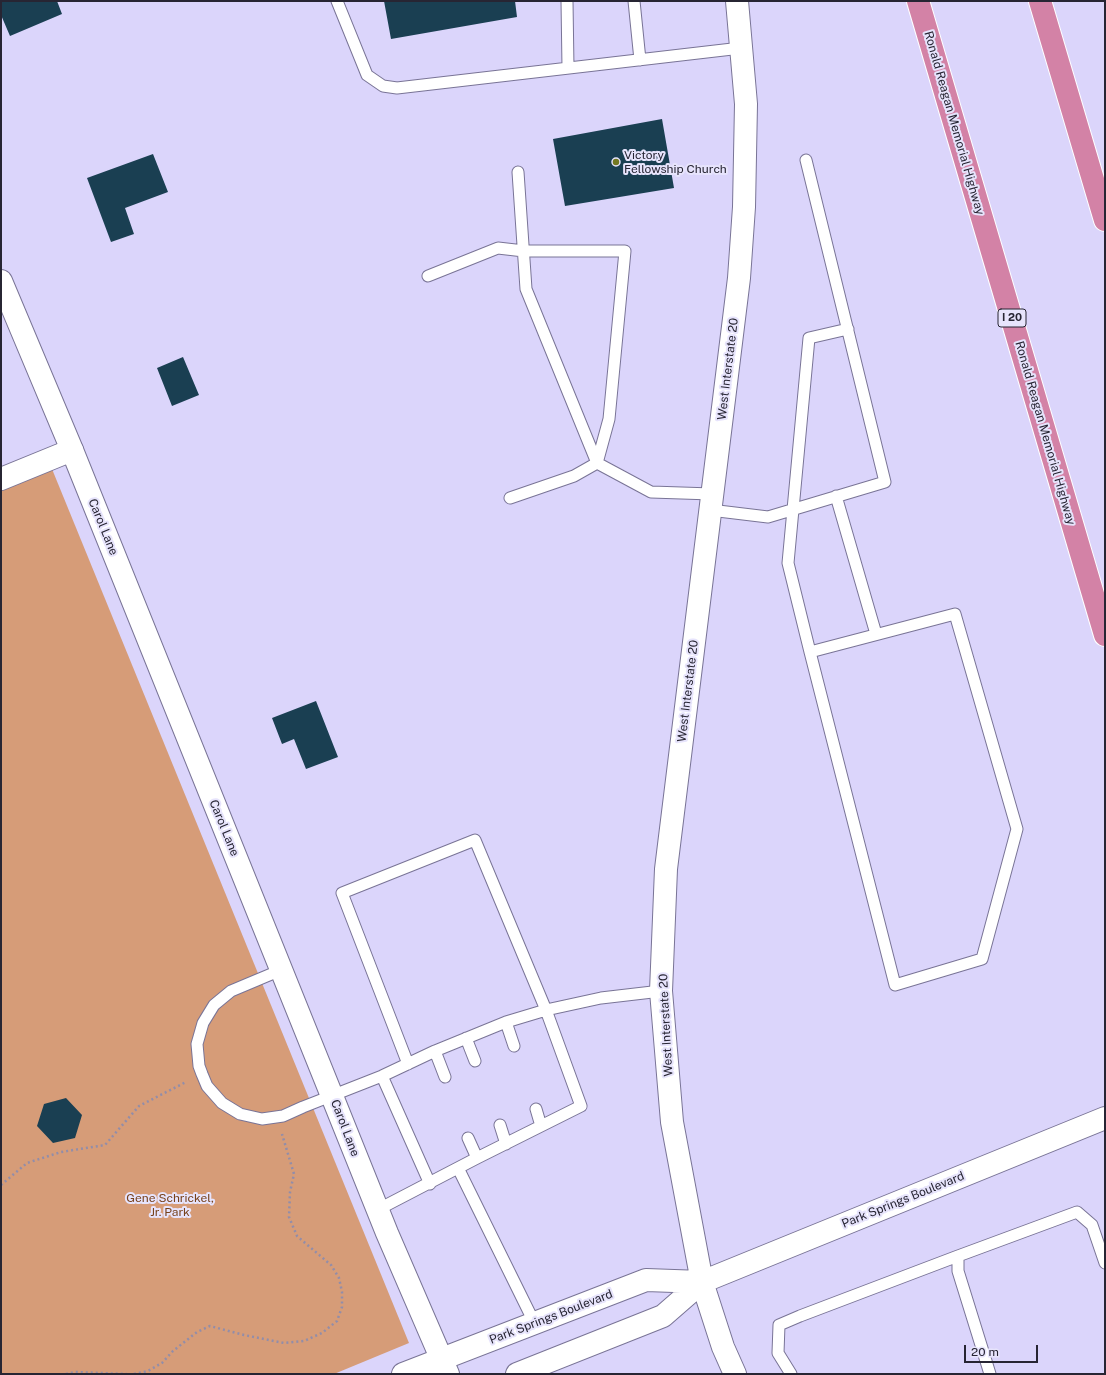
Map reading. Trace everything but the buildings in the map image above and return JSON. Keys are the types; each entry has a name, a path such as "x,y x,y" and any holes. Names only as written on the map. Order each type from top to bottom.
{"highway":[{"name":"Ronald Reagan Memorial Highway","path":"918,1 1105,635"},
{"path":"1040,1 1105,220"}],"main road":[{"name":"West Interstate 20","path":"736,1374 723,1346 702,1282 672,1122 661,991 666,869 739,278 744,207 746,104 737,1"},
{"name":"Carol Lane","path":"1,281 72,450 378,1210 444,1366"},
{"path":"1,478 72,450"},
{"name":"Park Springs Boulevard","path":"517,1374 663,1316 702,1282 1105,1118"},
{"name":"Park Springs Boulevard","path":"403,1374 444,1366 535,1324 646,1280 702,1282"}],"lane":[{"path":"337,1 367,75 384,86 397,88 741,48"},
{"path":"567,1 568,68"},
{"path":"634,1 640,60"},
{"path":"518,172 526,289 597,463 651,492 711,502 768,517 885,482 806,160"},
{"path":"428,276 498,248 524,251 625,251 609,419 597,463 574,476 510,498"},
{"path":"810,652 955,614 1018,829 982,959 895,985 810,652 788,563 809,338 848,329"},
{"path":"836,496 876,634"},
{"path":"378,1210 581,1106 546,1010 475,840 342,893 408,1064"},
{"path":"281,970 231,991 214,1005 203,1023 197,1044 199,1066 207,1086 222,1103 240,1114 262,1118 283,1116 382,1076 466,1038 506,1022 546,1010 601,998 661,991"},
{"path":"506,1022 514,1046"},
{"path":"466,1038 475,1061"},
{"path":"435,1051 445,1077"},
{"path":"382,1076 430,1184"},
{"path":"536,1109 541,1126"},
{"path":"500,1125 506,1144"},
{"path":"468,1138 477,1158"},
{"path":"458,1168 535,1324"},
{"path":"791,1374 778,1353 779,1325 1077,1212 1092,1225 1105,1263"},
{"path":"958,1256 958,1271 990,1374"}],"path":[{"path":"1,1185 28,1163 61,1152 105,1145 139,1106 202,1074"},
{"path":"134,1374 148,1371 162,1363 173,1351 197,1332 210,1326 284,1343 304,1341 322,1333 337,1321 342,1307 342,1292 339,1278 331,1265 297,1236 288,1217 290,1192 294,1174 276,1117"},
{"path":"66,1374 75,1372 127,1374"}],"green space":[{"name":"Gene Schrickel, Jr. Park","path":"52,469 409,1343 334,1374 1,1374 1,490"}],"place":[{"name":"Victory Fellowship Church","path":"616,162"}]}
